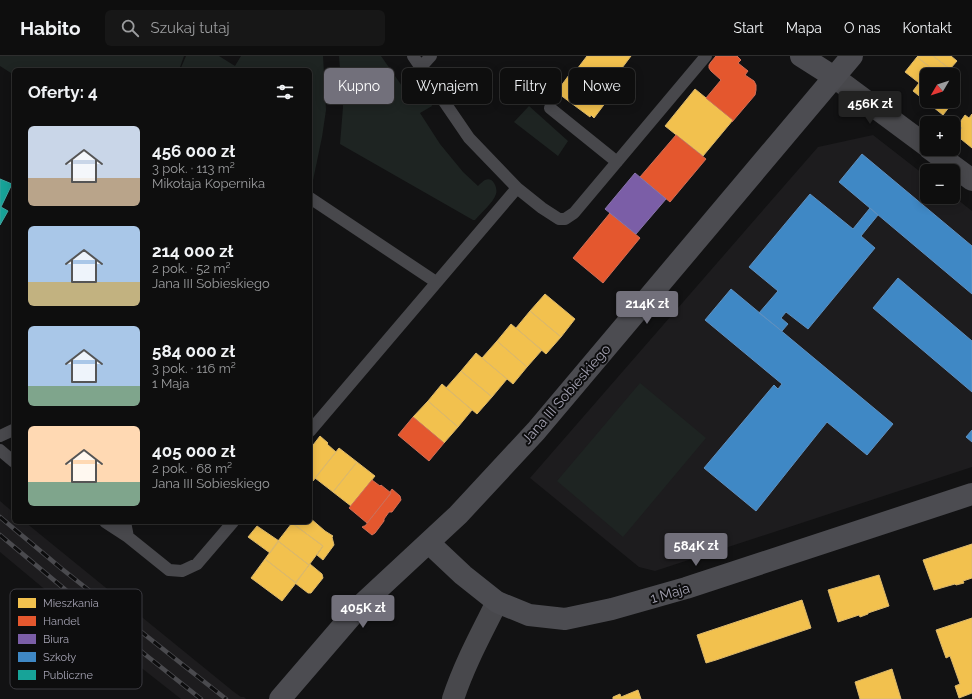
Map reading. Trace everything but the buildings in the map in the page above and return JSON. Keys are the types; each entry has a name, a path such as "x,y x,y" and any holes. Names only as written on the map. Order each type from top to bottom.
{"street":[{"path":"801,56 834,77 920,141"},
{"name":"Jana III Sobieskiego","path":"280,699 360,606 458,515 536,432 852,56"},
{"path":"939,156 972,180"},
{"name":"1 Maja","path":"429,543 463,575 497,602 530,615 565,619 612,609 686,588 972,494"},
{"path":"453,699 463,672 497,602"}],"lane":[{"path":"413,56 469,138 517,188 542,208 559,219 564,220 582,205 706,56"},
{"path":"421,67 431,56"},
{"path":"550,108 617,162"},
{"path":"312,429 517,188"},
{"path":"312,199 436,282"},
{"path":"0,436 12,430"},
{"path":"0,450 12,460"},
{"path":"108,524 128,537 169,570 182,571 197,564 231,524"},
{"path":"125,524 128,537"}],"shaded area":[{"path":"0,56 184,56 180,68 12,68 12,74 0,66"},
{"path":"186,56 219,56 235,66 241,56 323,56 324,104 326,104 326,110 312,185 312,68 181,68"},
{"path":"339,56 381,56 389,68 340,68"},
{"path":"394,75 402,86 402,104 432,104 432,106 420,113 440,144 463,172 478,186 484,180 488,179 493,181 496,186 496,194 490,204 475,220 473,220 340,144 343,104 394,104"},
{"path":"529,106 568,141 558,156 514,122"},
{"path":"873,135 920,172 920,204 960,204 960,202 972,211 972,467 655,571 639,567 530,478 818,147"},
{"path":"640,383 706,438 623,537 557,481"},
{"path":"0,501 12,511 12,524 27,524 107,589 44,589 0,552"},
{"path":"142,617 234,692 246,699 181,699 142,668"}],"railway":[{"path":"0,517 87,589"},
{"path":"0,535 65,589"},
{"path":"142,632 226,699"},
{"path":"142,652 201,699"}]}
